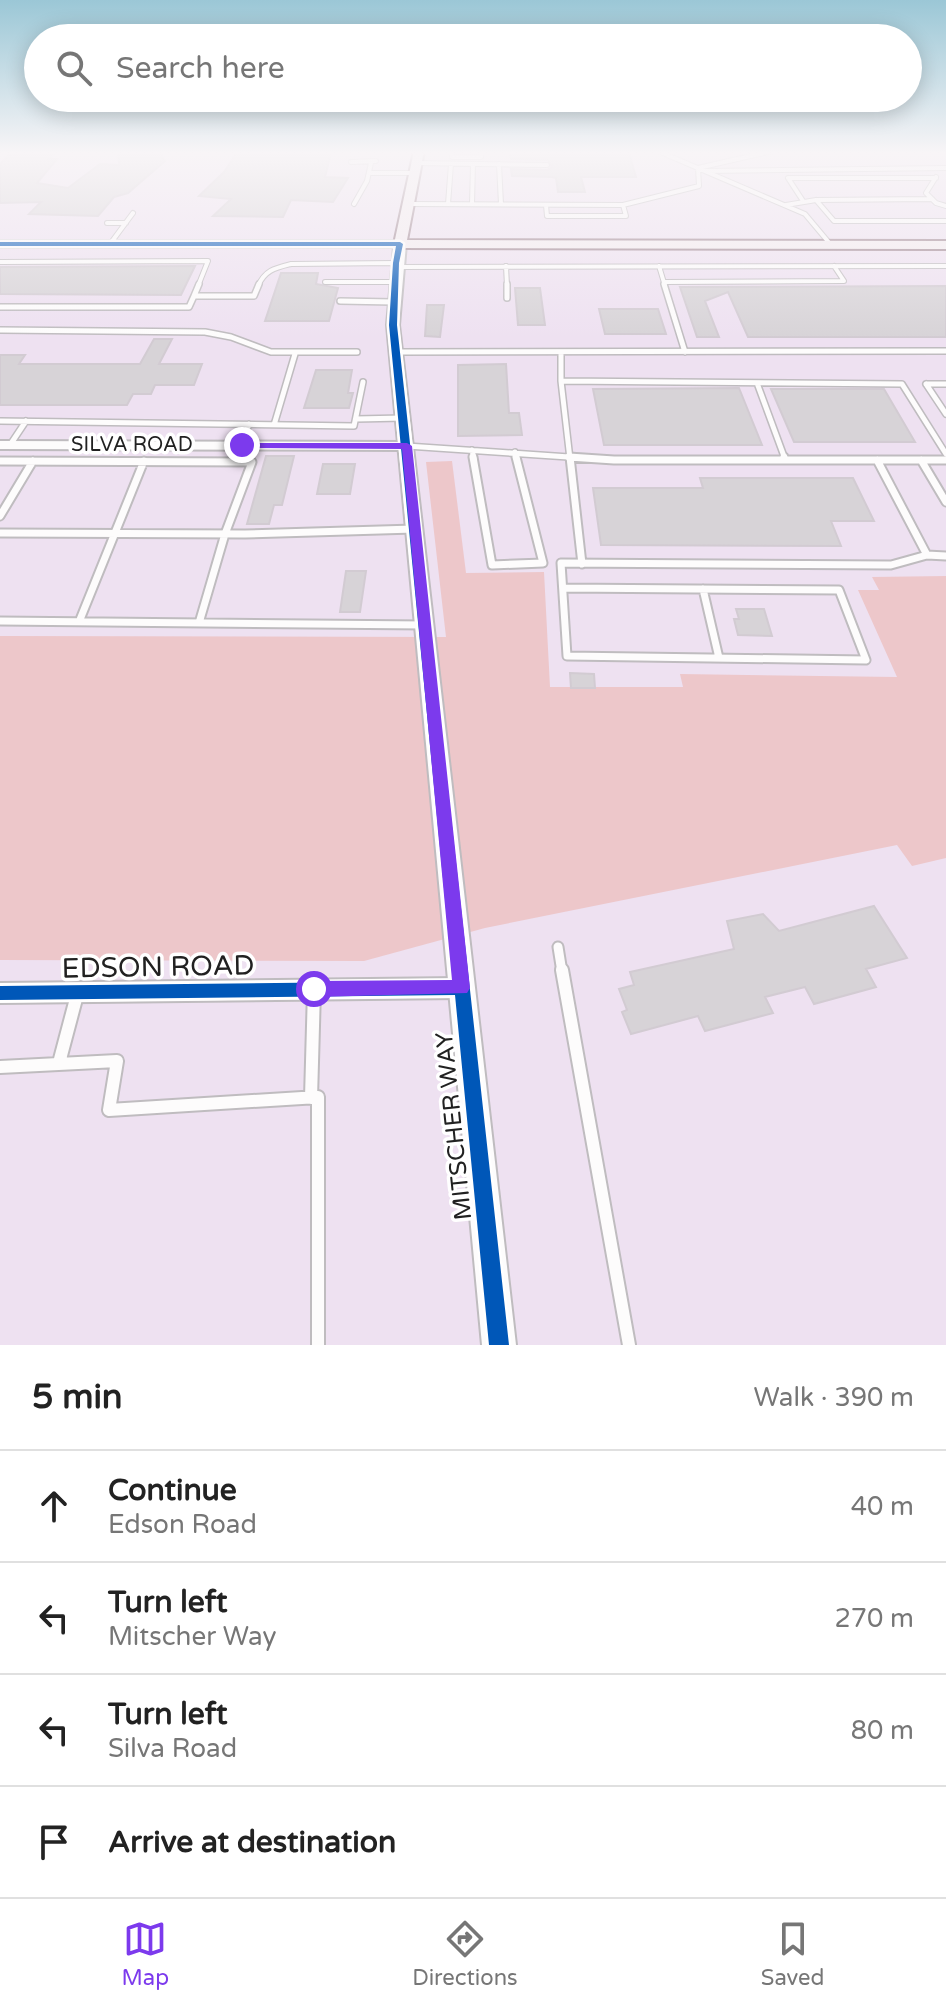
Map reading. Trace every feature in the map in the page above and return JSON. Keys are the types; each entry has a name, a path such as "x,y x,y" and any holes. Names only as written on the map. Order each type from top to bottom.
{"main road":[{"name":"MITSCHER WAY","path":"397,265 407,214"},
{"path":"397,265 946,235"},
{"path":"827,240 946,245"}],"street":[{"path":"0,244 261,244 397,265"},
{"name":"MITSCHER WAY","path":"397,265 397,352 499,1345"},
{"name":"SILVA ROAD","path":"5,445 407,446"},
{"name":"EDSON ROAD","path":"0,993 461,988"}],"lane":[{"path":"110,244 132,214"},
{"path":"547,214 625,214"},
{"path":"804,214 827,240"},
{"path":"828,214 834,221 946,221"},
{"path":"107,223 126,223"},
{"path":"0,262 208,261 189,307 0,307"},
{"path":"194,296 254,296 263,275 282,265 946,266"},
{"path":"325,282 397,265"},
{"path":"340,301 397,265"},
{"path":"506,266 507,298"},
{"path":"659,266 685,352"},
{"path":"714,266 721,282"},
{"path":"754,266 762,282"},
{"path":"789,266 797,282"},
{"path":"664,282 844,281 834,266"},
{"path":"0,330 205,332 231,337 271,352 357,352"},
{"path":"397,352 946,351"},
{"path":"561,352 561,381 582,564"},
{"path":"274,425 295,354"},
{"path":"407,446 614,460 921,460 945,454 902,384 561,381"},
{"path":"0,421 354,426 363,382"},
{"path":"757,383 785,460"},
{"path":"946,384 926,384 946,414"},
{"path":"356,419 404,417"},
{"path":"5,445 26,421"},
{"path":"242,445 249,424"},
{"path":"472,450 492,565 891,565 927,555 946,556"},
{"path":"515,452 543,563"},
{"path":"877,460 927,555"},
{"path":"921,460 946,502"},
{"path":"0,461 252,462 225,534 199,623"},
{"path":"0,516 33,461"},
{"path":"79,622 144,461"},
{"path":"0,533 225,534 415,529"},
{"path":"561,563 567,656 866,660 839,590 563,588"},
{"path":"703,589 719,658"},
{"path":"0,621 426,625"},
{"path":"558,947 629,1345"},
{"path":"311,1098 314,989"},
{"path":"59,1063 78,992"},
{"path":"0,1067 117,1061 109,1110 318,1097 318,1345"}],"shaded area":[{"path":"0,214 946,214 946,1345 0,1345"},
{"path":"452,461 466,573 544,572 550,687 683,687 680,674 897,677 858,590 879,590 872,577 946,576 946,858 912,866 897,845 485,928 364,961 0,960 0,636 446,637 426,462"}],"building":[{"path":"29,214 100,214 98,216"},
{"path":"215,214 285,214 283,217 213,216"},
{"path":"195,266 181,295 0,294 0,267"},
{"path":"281,273 318,273 316,284 338,288 329,321 265,321"},
{"path":"946,286 946,337 748,337 728,292 705,301 719,337 697,337 680,287"},
{"path":"515,288 540,288 545,325 518,325"},
{"path":"427,305 444,305 440,337 425,336"},
{"path":"599,309 658,309 666,334 605,334"},
{"path":"154,339 172,339 159,364 202,364 194,385 155,385 151,394 133,394 127,405 0,405 0,355 25,355 19,364 140,364"},
{"path":"506,364 509,413 519,413 522,435 458,436 458,365"},
{"path":"316,370 352,370 348,393 353,393 349,408 304,408"},
{"path":"739,388 762,445 604,445 593,389"},
{"path":"771,389 884,389 915,442 794,442"},
{"path":"266,456 294,456 282,505 274,505 269,524 247,524"},
{"path":"323,464 355,464 350,494 317,494"},
{"path":"700,478 853,478 874,521 831,521 841,546 601,545 593,488 703,488"},
{"path":"346,571 366,571 360,612 340,612"},
{"path":"736,609 764,609 772,636 738,635 734,619 739,619"},
{"path":"570,673 594,674 595,688 571,688"},
{"path":"874,906 907,958 866,969 876,987 814,1004 805,987 765,997 773,1013 705,1031 698,1016 631,1034 622,1012 627,1010 619,989 634,985 630,972 734,949 727,921 763,914 779,931"}],"cycle path":[{"path":"0,244 400,244 393,325 499,1345"},
{"path":"0,993 461,988"}],"route":[{"path":"242,445 407,446 461,988 314,989"}]}
